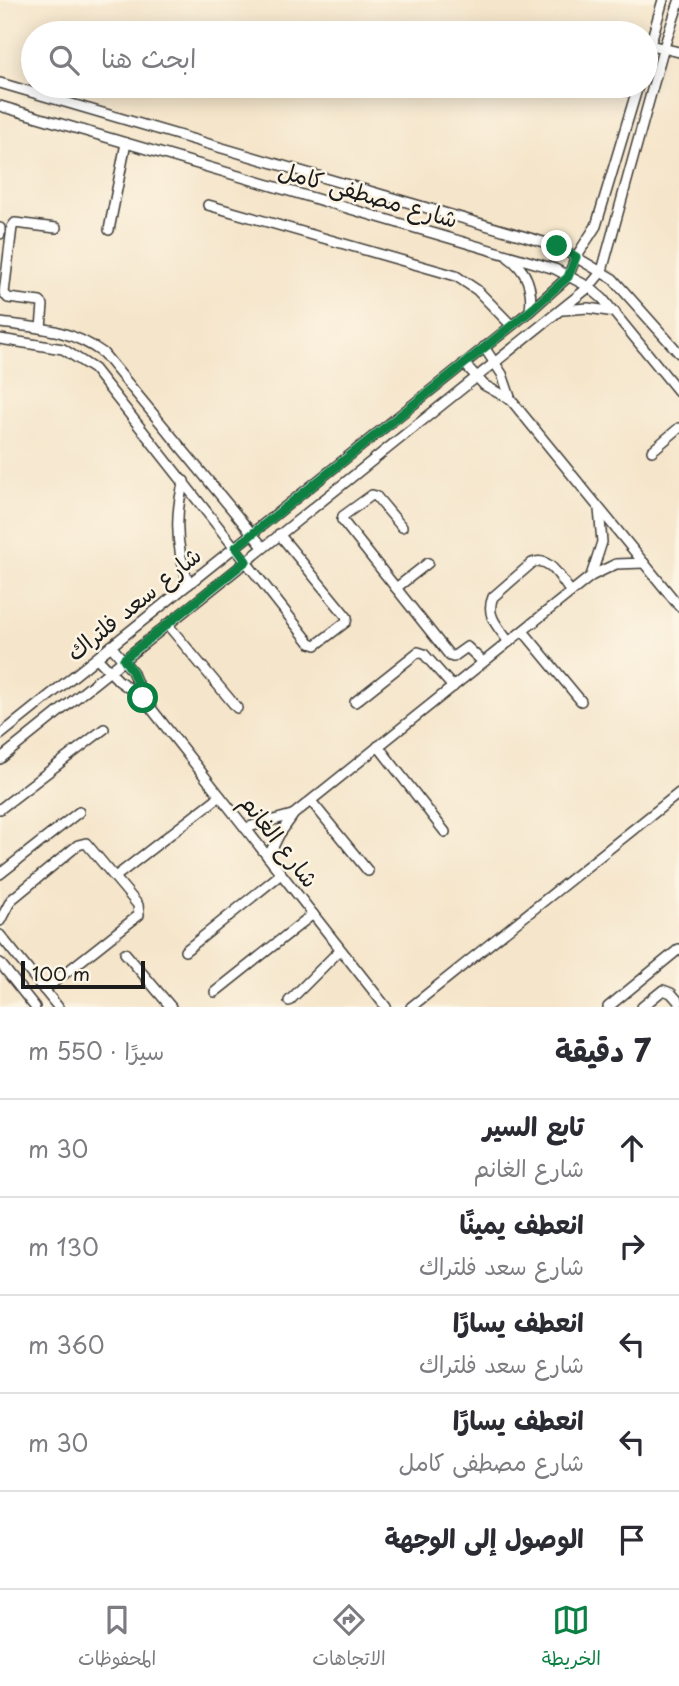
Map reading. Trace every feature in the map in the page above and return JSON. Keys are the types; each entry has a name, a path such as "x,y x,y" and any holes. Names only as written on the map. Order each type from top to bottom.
{"street":[{"path":"657,21 663,0"},
{"path":"658,68 663,50 675,31 679,2"},
{"path":"658,25 675,31"},
{"path":"658,48 679,52"},
{"name":"شارع مصطفى كامل","path":"0,83 21,89"},
{"name":"شارع مصطفى كامل","path":"51,98 557,246 601,271 628,295 679,353"},
{"name":"شارع سعد فلتراك","path":"0,735 530,311 568,277 576,257 596,226 634,98"},
{"path":"601,271 649,98"},
{"name":"شارع مصطفى كامل","path":"0,106 555,269 589,288 615,312 679,392"},
{"path":"109,230 126,143"},
{"path":"605,197 620,201"},
{"path":"208,205 456,276 477,290 512,325"},
{"path":"41,328 43,309 40,302 8,298 4,293 12,227 18,223 57,228"},
{"path":"0,228 0,234"},
{"path":"503,254 521,268 527,278 530,311"},
{"name":"شارع سعد فلتراك","path":"0,759 561,311 589,288 601,271"},
{"path":"561,311 588,308 615,312"},
{"path":"0,323 71,334 103,353 263,547"},
{"path":"0,339 63,349 79,357 106,383 310,643 316,646 346,622 347,617 279,534"},
{"path":"484,347 495,363 511,400 679,606"},
{"path":"464,363 476,378 492,391 511,400"},
{"path":"652,451 679,428"},
{"path":"184,481 178,506 177,533 189,584"},
{"path":"402,527 374,496 370,496 343,516 342,520 450,656 453,657 467,647 483,662"},
{"path":"591,576 601,542 599,508"},
{"path":"509,642 494,621 489,605 492,597 532,563 547,563 571,592"},
{"path":"268,857 294,814 591,576 616,564 644,563"},
{"path":"396,588 428,564"},
{"path":"167,624 237,708"},
{"path":"523,631 581,701"},
{"name":"شارع الغانم","path":"111,646 132,671 143,698"},
{"path":"355,702 418,652 424,654 453,687"},
{"name":"شارع الغانم","path":"97,658 143,698 386,1007"},
{"path":"0,809 104,729"},
{"path":"378,747 445,832"},
{"path":"411,1007 679,793"},
{"path":"116,877 220,796"},
{"path":"311,801 368,872"},
{"path":"0,874 79,812"},
{"path":"245,828 294,814"},
{"path":"0,921 11,900 78,845 86,843 138,905 139,915 44,989"},
{"path":"185,951 281,874"},
{"path":"215,992 313,914"},
{"path":"0,934 58,1007"},
{"path":"608,1007 679,949"},
{"path":"289,1001 340,950"},
{"path":"125,953 171,1007"},
{"path":"16,954 1,964 31,1004"},
{"path":"642,1007 663,990 671,993 679,1002"}],"route":[{"path":"143,698 124,659 246,561 236,547 530,311 568,277 576,257 557,246"}]}
